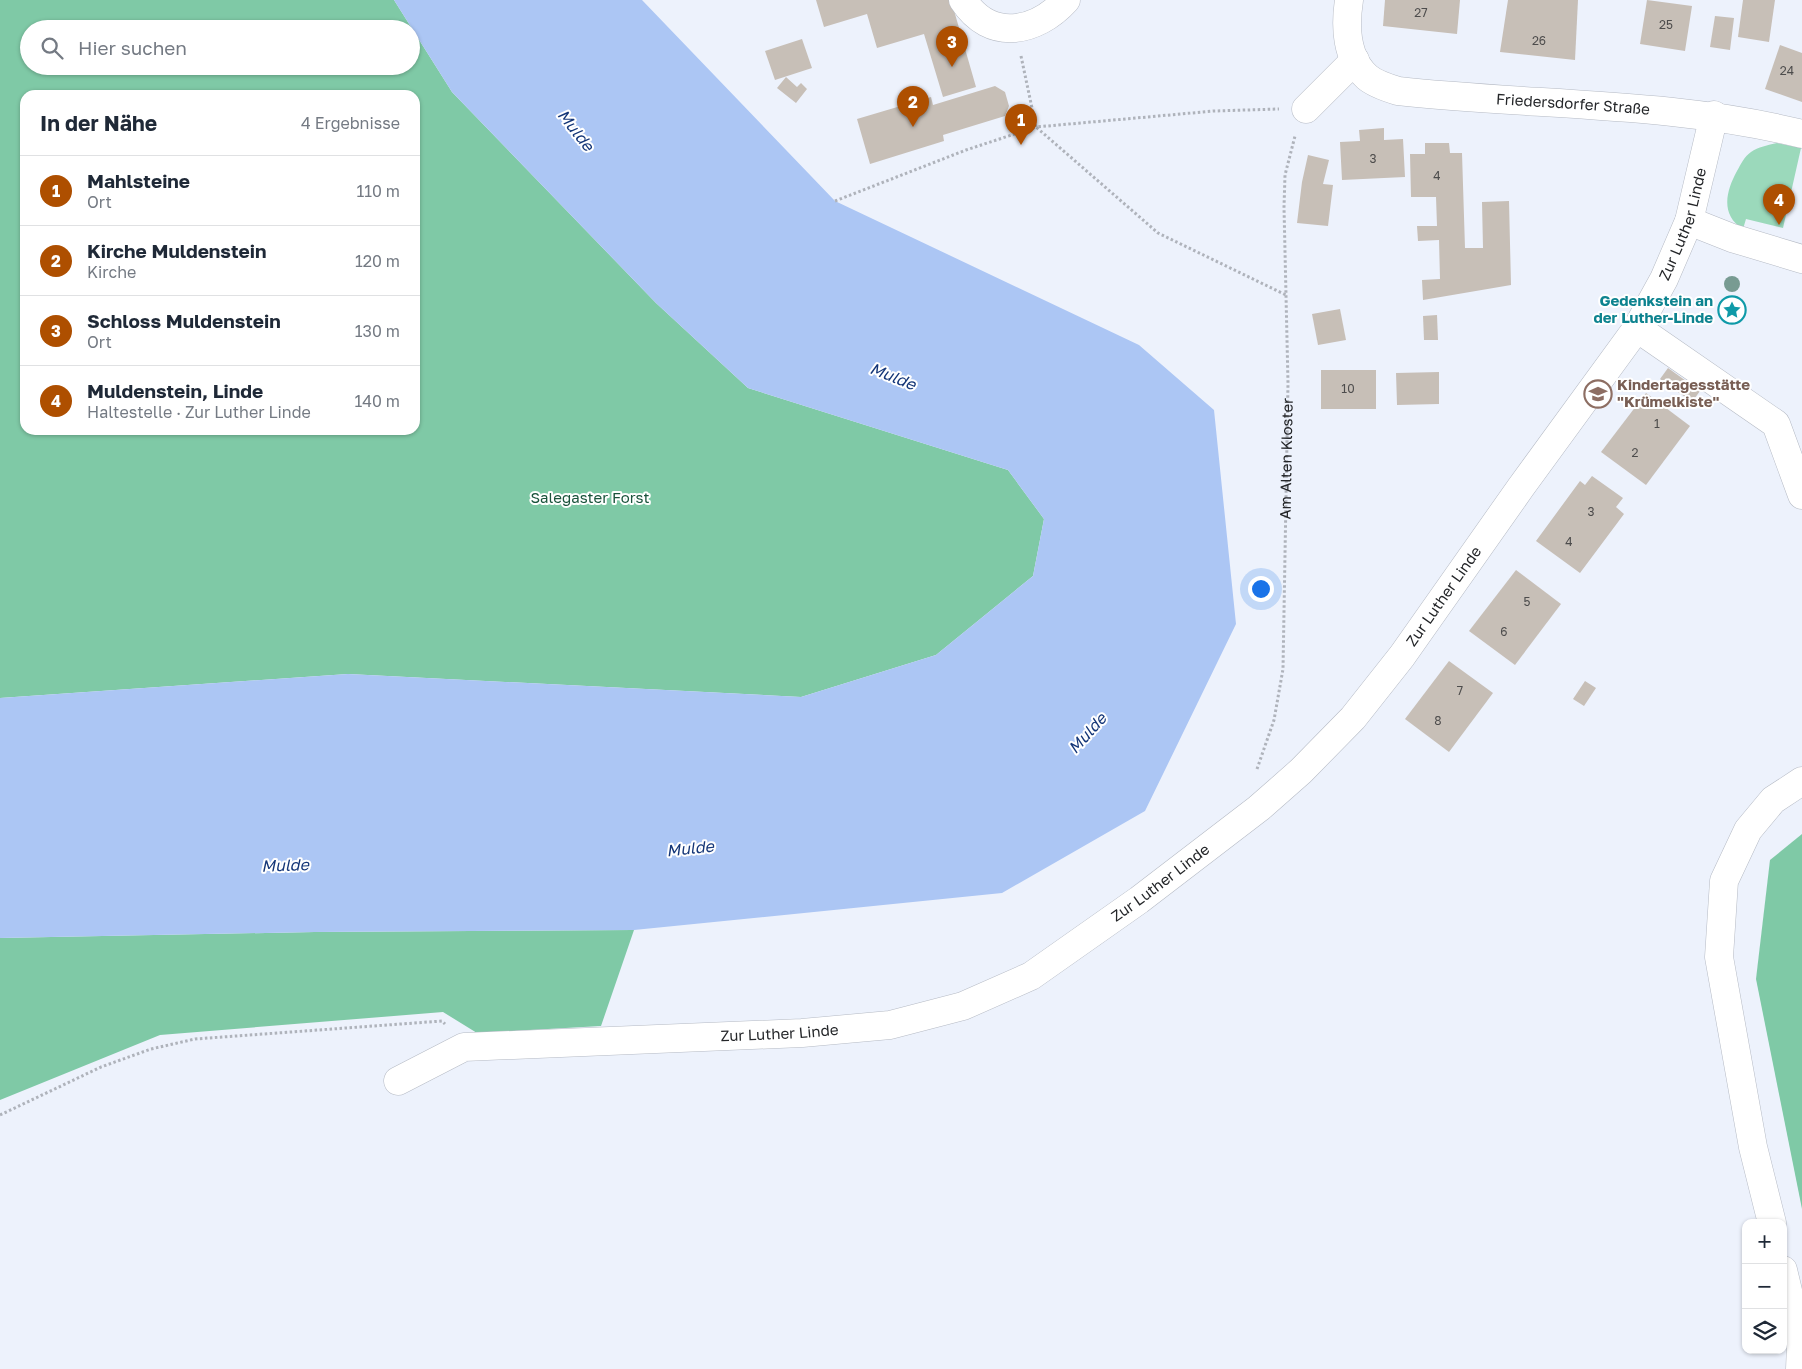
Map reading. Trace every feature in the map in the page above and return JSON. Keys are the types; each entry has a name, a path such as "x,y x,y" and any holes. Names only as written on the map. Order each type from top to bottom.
{"street":[{"path":"963,0 968,9 982,21 998,28 1016,28 1033,24 1056,11 1066,0"},
{"path":"1306,109 1355,60 1346,31 1349,0"},
{"name":"Friedersdorfer Straße","path":"1355,60 1368,78 1398,91 1714,115 1802,134"},
{"name":"Zur Luther Linde","path":"464,1047 802,1033 890,1025 963,1006 1031,976 1139,900 1259,808 1301,770 1353,718 1402,656 1521,487 1637,328 1664,279 1689,221 1714,115"},
{"path":"1689,221 1732,238 1802,258"},
{"path":"1637,328 1776,424 1802,495"},
{"path":"1771,1219 1753,1147 1719,957 1724,880 1748,830 1773,800 1802,781"},
{"path":"398,1081 464,1047"},
{"path":"1787,1286 1802,1345 1800,1369"}],"path":[{"path":"1016,28 1036,127 1158,232 1286,295"},
{"path":"836,201 966,150 1036,127 1214,111 1306,109"},
{"name":"Am Alten Kloster","path":"1259,808 1253,781 1274,720 1284,669 1288,383 1285,175 1293,142 1306,109"},
{"path":"0,1115 101,1067 151,1049 195,1039 442,1021 464,1047"}],"green space":[{"name":"Salegaster Forst","path":"0,0 394,0 407,20 20,20 20,75 420,75 420,41 452,92 656,303 748,388 1008,470 1044,519 1033,576 936,655 801,697 348,674 0,698"},
{"path":"1777,143 1801,148 1783,228 1746,219 1743,229 1731,217 1728,210 1728,194 1733,179 1749,154 1760,147"},
{"path":"1802,834 1802,1209 1756,979 1770,860"},
{"path":"634,930 601,1026 477,1033 443,1012 160,1035 0,1100 0,938 315,932"}],"water":[{"name":"Mulde","path":"394,0 642,0 835,201 1139,345 1214,410 1236,624 1145,811 1002,893 634,930 315,932 0,938 0,698 348,674 801,697 936,655 1033,576 1044,519 1008,470 748,388 656,303 452,92 420,41 420,20 407,20"}],"building":[{"path":"816,0 951,0 976,87 943,97 924,34 877,48 867,14 824,27"},
{"path":"1385,0 1460,0 1457,34 1383,26"},
{"path":"1508,0 1578,0 1575,60 1500,52"},
{"path":"1647,0 1692,6 1685,51 1640,44"},
{"path":"1743,0 1775,0 1769,42 1738,37"},
{"path":"1715,16 1734,18 1730,50 1710,47"},
{"path":"802,39 812,68 775,80 765,51"},
{"path":"1780,45 1802,53 1802,102 1765,89"},
{"path":"786,77 797,87 801,83 807,89 796,103 777,88"},
{"path":"995,86 1005,92 1009,106 1005,116 943,135 944,141 870,164 857,119 931,97 933,105"},
{"path":"1384,128 1384,140 1403,139 1405,177 1342,180 1340,142 1360,141 1359,130"},
{"path":"1425,143 1449,143 1450,153 1462,153 1465,248 1483,248 1482,202 1509,201 1511,285 1423,300 1422,280 1440,279 1439,240 1418,241 1417,226 1437,226 1436,197 1411,197 1410,154 1425,154"},
{"path":"1308,155 1329,160 1323,184 1333,185 1328,226 1297,223 1302,182"},
{"path":"1340,309 1346,340 1318,345 1312,314"},
{"path":"1437,315 1438,340 1424,340 1423,316"},
{"path":"1668,368 1700,391 1692,402 1660,379"},
{"path":"1321,370 1376,370 1376,409 1321,409"},
{"path":"1439,372 1439,404 1397,405 1396,373"},
{"path":"1646,393 1690,426 1646,485 1601,452"},
{"path":"1592,476 1623,498 1616,507 1624,514 1580,573 1536,541 1580,481 1585,485"},
{"path":"1516,570 1561,604 1515,665 1469,631"},
{"path":"1449,661 1493,693 1449,752 1405,719"},
{"path":"1585,681 1596,688 1584,706 1573,699"}],"place":[{"name":"Schloss Muldenstein","path":"952,67"},
{"name":"Kirche Muldenstein","path":"913,127"},
{"name":"Mahlsteine","path":"1021,145"},
{"name":"Muldenstein, Linde","path":"1779,225"},
{"name":"Gedenkstein an der Luther-Linde","path":"1732,310"},
{"name":"Kindertagesstätte \"Krümelkiste\"","path":"1598,394"}]}
